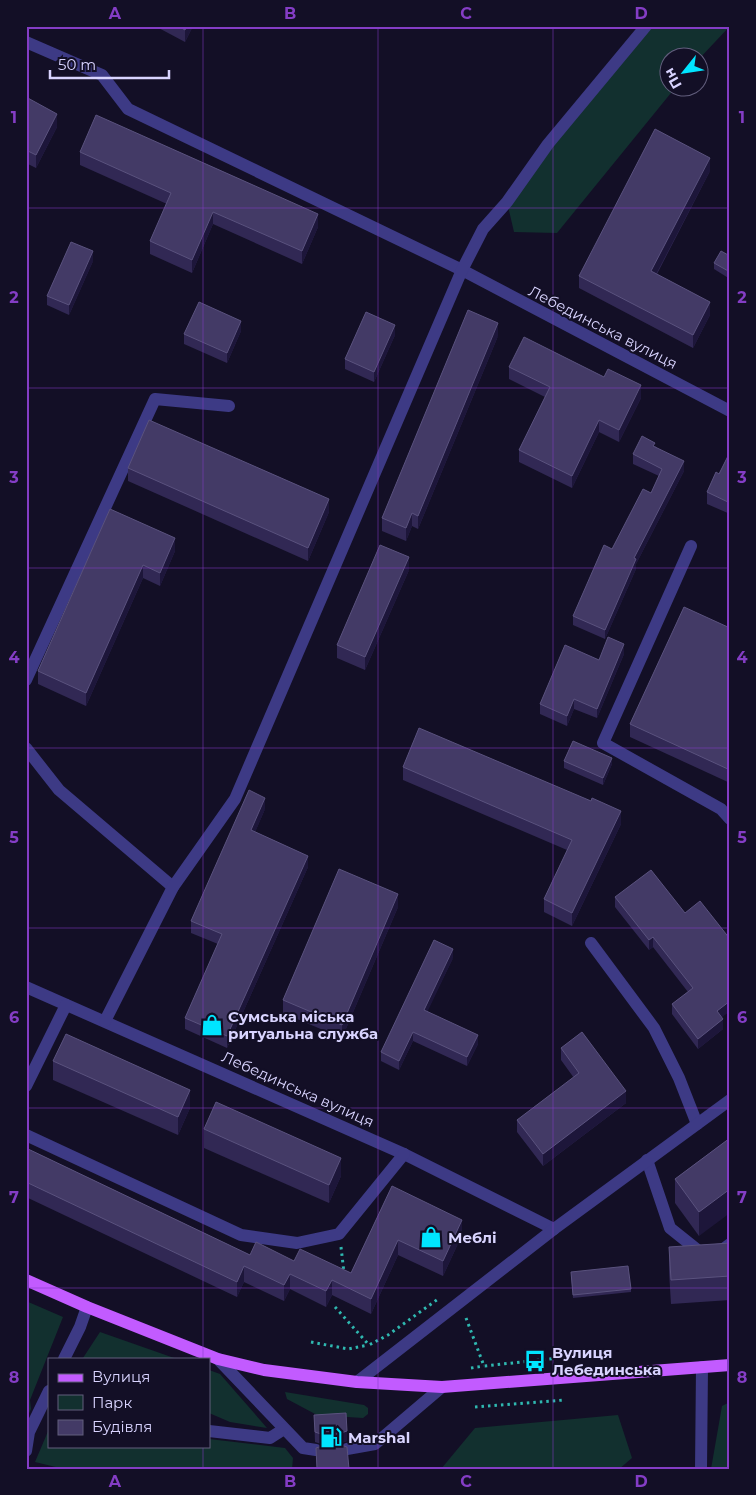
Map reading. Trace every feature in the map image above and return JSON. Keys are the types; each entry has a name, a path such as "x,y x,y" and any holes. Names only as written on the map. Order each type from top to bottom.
{"main road":[{"path":"26,1280 86,1307 218,1359 264,1370 357,1382 442,1387 730,1365"}],"street":[{"path":"105,1021 173,887 235,799 462,270 483,229 507,202 548,144 646,26"},
{"name":"Лебединська вулиця","path":"26,42 102,75 128,108 462,270 730,411"},
{"path":"26,680 155,399 230,406"},
{"path":"691,546 603,742 721,810 730,819"},
{"path":"26,748 59,790 173,887"},
{"path":"591,943 654,1028 679,1078 697,1124"},
{"name":"Лебединська вулиця","path":"26,987 404,1154 554,1229"},
{"path":"26,1086 66,1005"},
{"path":"357,1382 554,1229 730,1100"},
{"path":"26,1135 241,1235 297,1242 339,1234 404,1154"},
{"path":"647,1160 670,1228 700,1252 727,1248"},
{"path":"64,1358 80,1327 86,1307"},
{"path":"218,1359 303,1448 316,1450"},
{"path":"701,1469 702,1367"},
{"path":"347,1449 374,1444 442,1387"},
{"path":"26,1451 28,1432 43,1414 48,1395"},
{"path":"210,1431 270,1438 284,1429"}],"path":[{"path":"339,1234 344,1277"},
{"path":"311,1342 348,1349 369,1345 388,1335 441,1297"},
{"path":"335,1307 369,1345"},
{"path":"466,1318 484,1366"},
{"path":"471,1368 568,1357"},
{"path":"475,1407 564,1400"}],"green space":[{"path":"646,26 730,26 708,49 658,48 658,98 667,98 557,233 514,232 507,202"},
{"path":"26,1301 63,1317 30,1400 31,1409 26,1420"},
{"path":"100,1332 174,1358 83,1358"},
{"path":"210,1370 220,1374 267,1428 230,1422 210,1413"},
{"path":"285,1392 364,1405 368,1408 368,1414 363,1418 317,1415 287,1399"},
{"path":"730,1402 730,1469 711,1469 722,1406"},
{"path":"618,1415 632,1458 619,1469 441,1469 475,1428"},
{"path":"48,1431 48,1448 210,1448 210,1439 285,1448 293,1458 292,1469 64,1469 35,1462"}],"building":[{"path":"178,26 187,26 185,30"},
{"path":"26,97 57,114 36,155 26,150"},
{"path":"96,115 318,214 302,251 213,212 192,260 150,241 171,193 80,152"},
{"path":"655,129 710,158 651,271 710,302 693,335 579,276"},
{"path":"71,242 93,251 69,305 47,296"},
{"path":"721,251 730,256 730,272 714,263"},
{"path":"199,302 241,321 227,353 184,334"},
{"path":"468,310 498,323 418,516 412,513 406,528 382,518"},
{"path":"366,312 395,325 374,372 345,359"},
{"path":"524,337 604,377 608,369 641,385 619,430 599,420 572,476 519,450 550,387 509,367"},
{"path":"149,420 329,499 308,548 128,468"},
{"path":"642,436 655,443 653,446 684,461 634,558 636,559 605,630 573,616 604,545 612,549 643,489 651,493 662,469 633,454"},
{"path":"730,452 730,503 707,492 716,472 719,474"},
{"path":"110,509 175,538 160,573 143,565 86,693 38,671"},
{"path":"380,545 409,557 365,657 337,645"},
{"path":"684,607 730,628 730,770 630,724"},
{"path":"608,637 624,644 597,709 574,699 567,716 540,704 565,645 599,660"},
{"path":"419,728 591,801 592,798 621,811 572,913 544,899 572,840 403,767"},
{"path":"573,741 612,758 603,778 564,761"},
{"path":"249,790 265,798 251,830 308,856 227,1036 185,1018 222,934 191,921"},
{"path":"339,869 398,894 342,1025 283,1000"},
{"path":"651,870 685,913 700,901 730,939 730,1001 717,1011 723,1019 698,1039 672,1004 693,988 653,937 649,940 615,897"},
{"path":"434,940 453,949 424,1010 478,1035 467,1057 413,1032 399,1061 381,1052"},
{"path":"582,1032 626,1091 543,1154 517,1120 579,1073 561,1048"},
{"path":"66,1034 190,1090 178,1117 53,1061"},
{"path":"216,1102 341,1158 329,1185 204,1129"},
{"path":"730,1138 730,1189 699,1212 675,1179"},
{"path":"26,1148 250,1255 256,1242 294,1261 300,1249 351,1273 392,1186 462,1220 443,1261 398,1240 371,1299 332,1280 326,1291 290,1274 284,1285 244,1266 237,1282 26,1182"},
{"path":"730,1243 730,1276 671,1280 669,1247"},
{"path":"628,1266 631,1289 573,1295 571,1272"},
{"name":"Marshal","path":"346,1413 347,1431 341,1433 339,1440 341,1445 347,1447 349,1469 317,1469 316,1448 322,1446 324,1441 321,1434 315,1432 314,1415"}],"place":[{"name":"Сумська міська ритуальна служба","path":"212,1025"},
{"name":"Меблі","path":"431,1237"},
{"name":"Вулиця Лебединська","path":"535,1361"},
{"name":"Marshal","path":"331,1437"}]}
